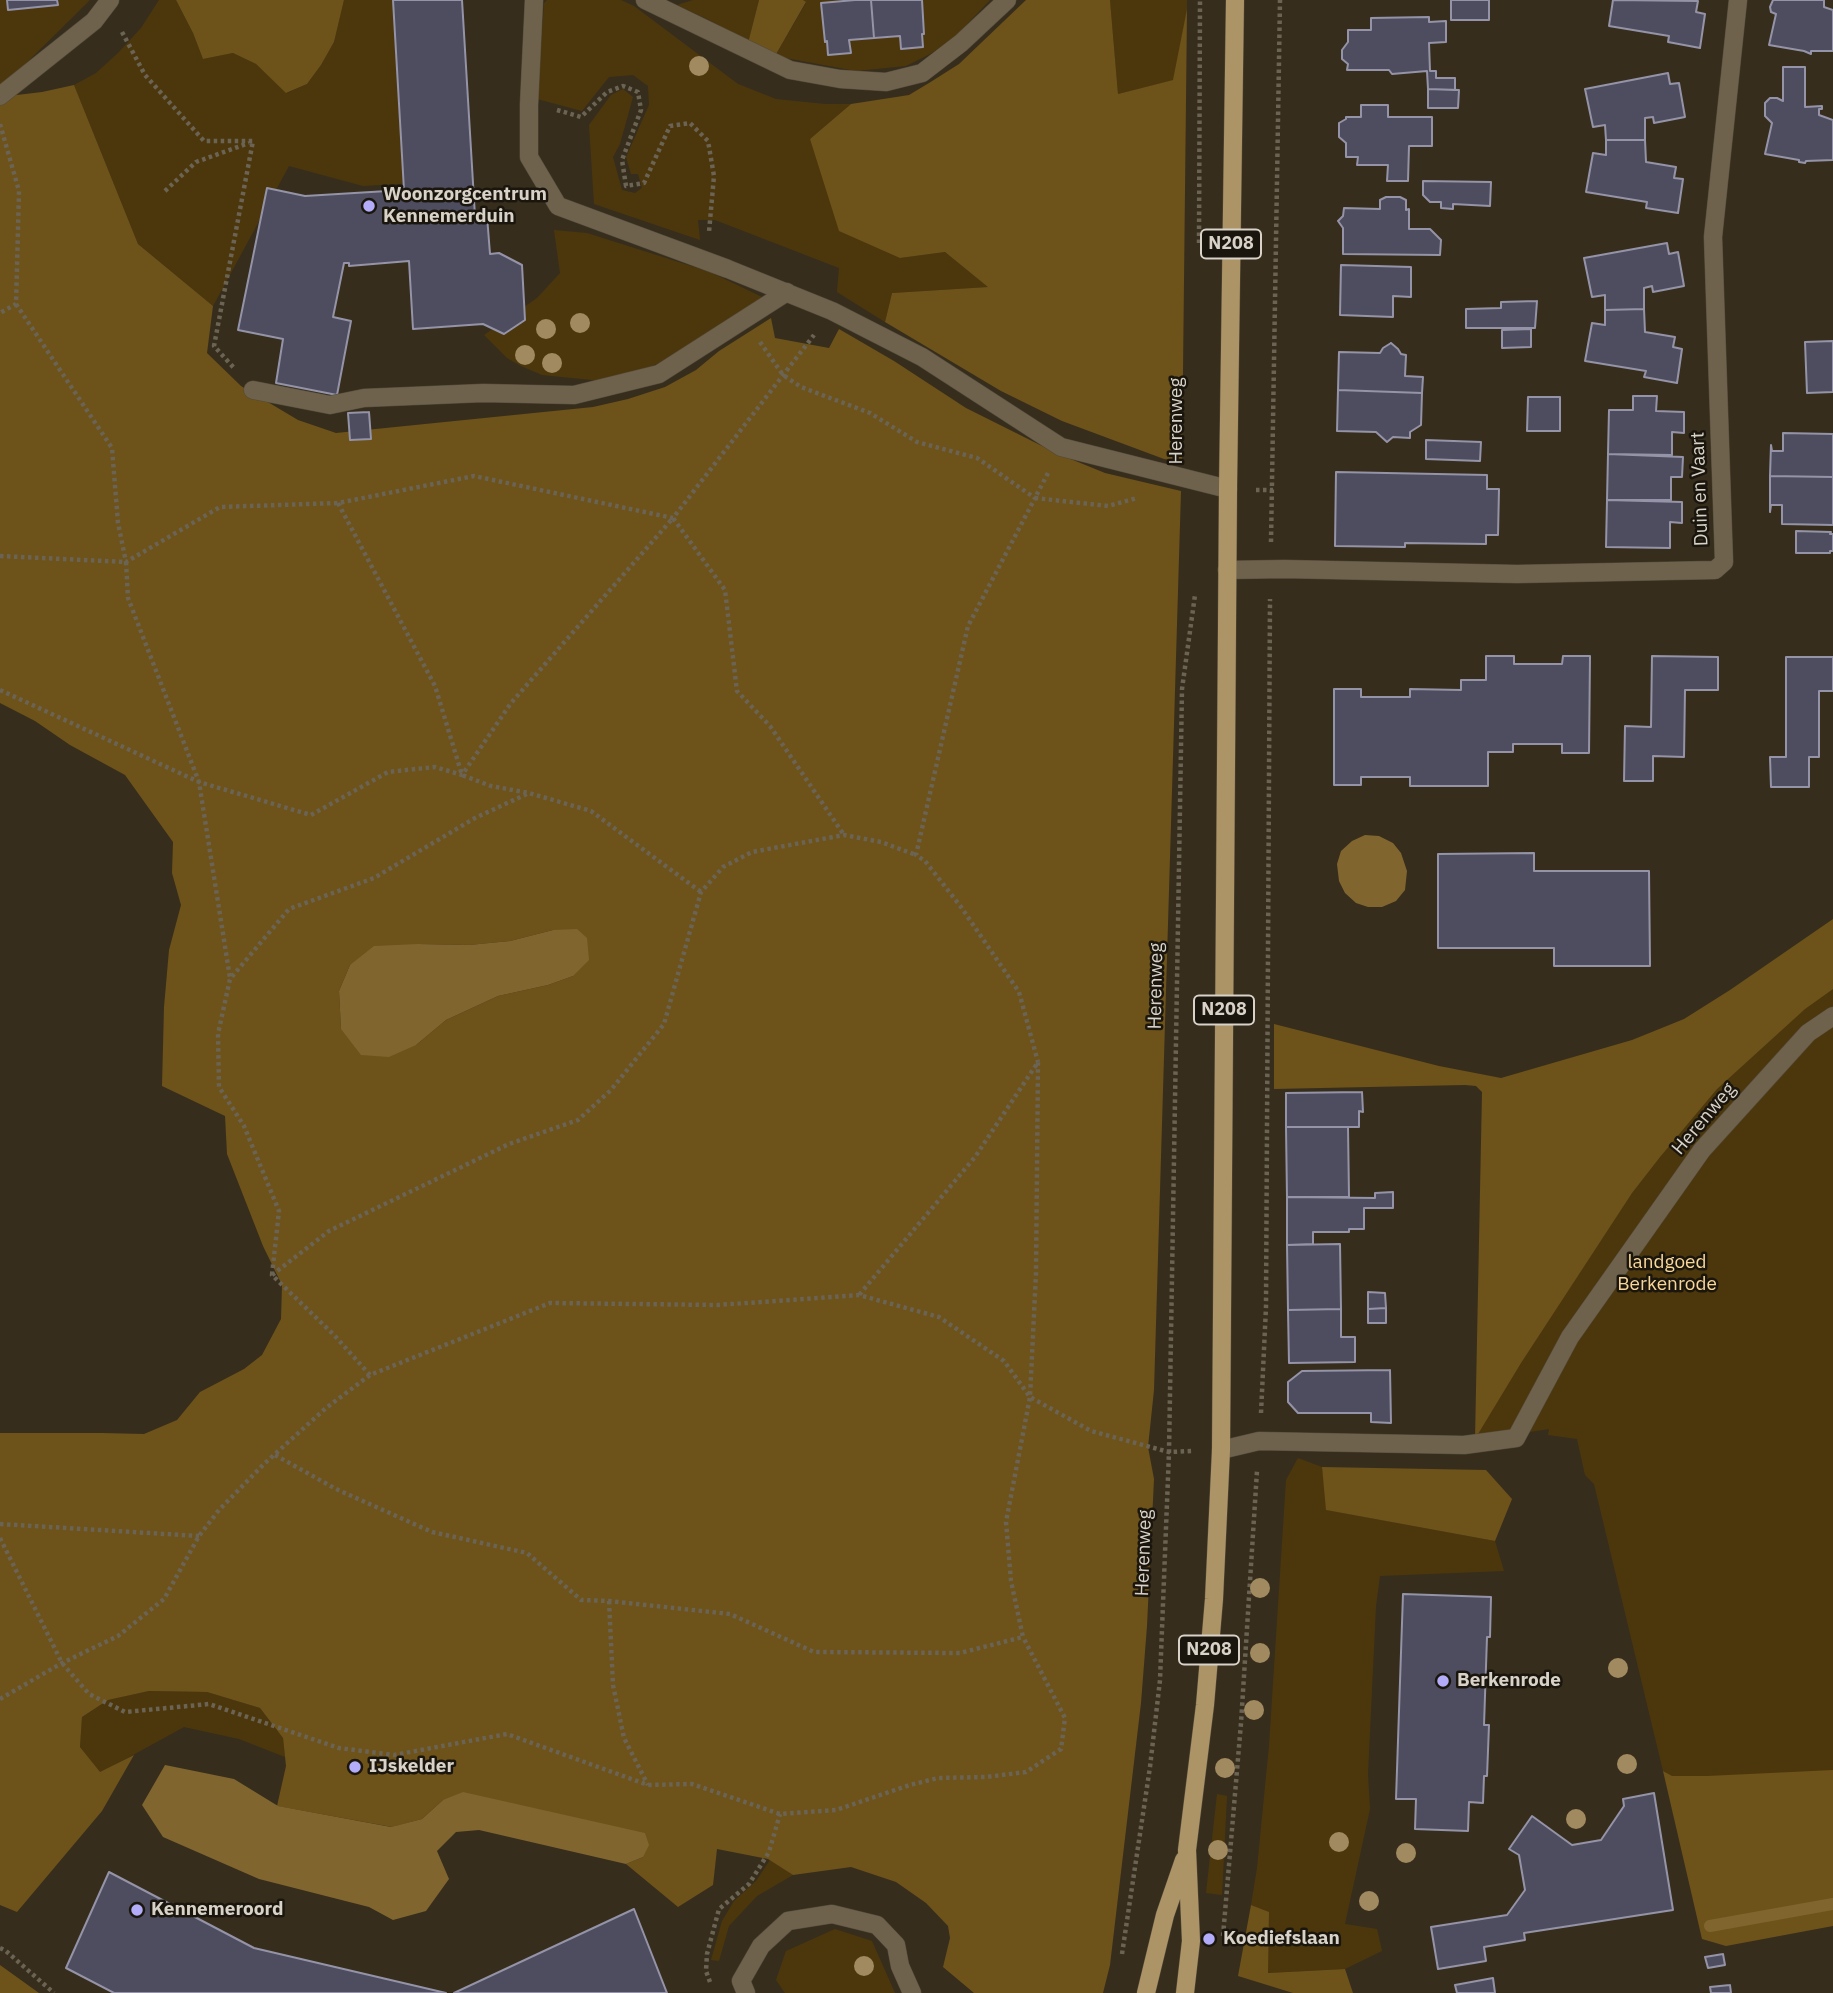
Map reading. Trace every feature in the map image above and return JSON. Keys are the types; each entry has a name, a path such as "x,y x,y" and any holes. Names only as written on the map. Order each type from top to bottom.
{"main road":[{"name":"N208","path":"1185,1993 1191,1941 1187,1850 1205,1705 1214,1599 1221,1450 1227,569 1235,0"},
{"name":"N208","path":"1146,1993 1165,1915 1187,1850"}],"street":[{"path":"534,0 529,157 558,206 832,311 922,357 1062,447 1228,489"},
{"path":"645,0 790,71 839,79 886,82 922,74 961,43 1007,0"},
{"name":"Duin en Vaart","path":"1227,569 1517,574 1715,570 1724,562 1713,237 1738,0"},
{"path":"0,96 94,21 108,1"},
{"path":"254,390 330,405 364,398 483,393 574,394 659,374 787,292"},
{"name":"Herenweg","path":"1221,1450 1259,1441 1464,1445 1516,1438 1570,1337 1702,1150 1808,1033 1833,1016"},
{"path":"744,1987 761,1946 788,1921 832,1914 877,1925 896,1945 900,1966 912,1993"}],"path":[{"path":"1199,247 1200,0"},
{"path":"1223,1937 1240,1737 1266,1307 1270,569 1280,0"},
{"path":"108,1 145,75 204,141 253,141"},
{"path":"529,105 581,117 607,92 623,86 638,92 641,110 622,160 626,186 643,183 670,126 691,123 708,141 714,176 706,261"},
{"path":"0,124 19,191 16,304 112,448 128,598 199,782 230,979 218,1034 219,1087 244,1126 279,1211 272,1275"},
{"path":"165,191 196,162 253,141"},
{"path":"253,141 214,346 254,390"},
{"path":"0,313 16,304"},
{"path":"463,775 511,703 673,518 832,311"},
{"path":"744,320 783,375 800,387 870,413 917,442 977,458 1035,498 1108,506 1150,495 1172,474"},
{"path":"0,556 126,562 220,507 338,503 474,476 673,518 725,590 737,691 770,726 844,835"},
{"path":"916,855 968,626 1035,498"},
{"path":"338,503 435,686 463,775"},
{"name":"Herenweg","path":"1122,1958 1160,1680 1169,1452 1182,689 1196,583"},
{"path":"0,690 199,782 311,815 388,772 435,767 491,786 529,793 591,811 701,892"},
{"path":"230,979 289,909 374,878 475,818 529,793"},
{"path":"0,1538 62,1663 89,1694 125,1712 209,1704 339,1748 394,1755 507,1734 648,1785 692,1784 780,1814 836,1810 938,1778 986,1777 1026,1772 1060,1749 1065,1718 1023,1637 1011,1581 1006,1522 1030,1397 1036,1273 1038,1062 1019,992 961,907 925,861 916,855 881,842 844,835 752,852 723,867 701,892 664,1024 611,1090 578,1120 509,1144 329,1231 272,1275"},
{"path":"859,1295 975,1157 1038,1062"},
{"path":"272,1275 334,1335 370,1375"},
{"path":"0,1699 62,1663 118,1636 164,1599 199,1535 219,1510 326,1408 370,1375 550,1303 718,1305 859,1295 939,1317 1004,1361 1030,1397 1091,1431 1169,1452"},
{"path":"275,1455 336,1489 432,1532 527,1553 581,1600 730,1614 814,1652 960,1653 1023,1637"},
{"path":"0,1524 199,1535"},
{"path":"609,1601 613,1685 621,1725 624,1738 648,1785"},
{"path":"744,1987 713,1988 706,1971 707,1954 719,1909 749,1884 769,1852 780,1814"},
{"path":"0,1948 54,1993"}],"green space":[{"path":"0,0 90,0 0,89"},
{"path":"159,0 176,0 203,59 233,53 256,64 287,93 307,84 321,65 334,42 344,0 412,0 415,183 363,186 289,166 213,306 138,244 74,85 96,73 118,53 141,28"},
{"path":"547,0 621,0 634,6 738,84 776,99 851,104 810,139 900,258 945,252 989,287 892,293 885,322 837,292 839,268 715,220 698,220 700,240 594,204 589,125 611,95 623,89 633,97 620,144 613,157 622,190 635,193 642,188 638,174 631,174 626,157 649,105 648,86 633,75 609,77 582,111 537,99 544,3"},
{"path":"693,0 759,0 748,43 677,5"},
{"path":"803,0 990,0 953,39 930,54 906,66 856,71 775,56 806,3"},
{"path":"1110,0 1187,0 1174,80 1118,94"},
{"path":"554,230 587,233 710,272 762,297 748,310 726,320 684,351 646,369 602,381 542,375 507,358 484,335 537,298 560,273"},
{"name":"landgoed Berkenrode","path":"1833,928 1833,1880 1663,1771 1594,1484 1585,1475 1577,1439 1548,1435 1549,1429 1478,1440 1522,1098 1724,1032"},
{"path":"1298,1458 1322,1467 1327,1510 1495,1541 1504,1571 1380,1576 1376,1606 1368,1774 1370,1809 1345,1924 1377,1929 1382,1951 1345,1969 1267,1973 1269,1913 1251,1905 1269,1746 1286,1480"},
{"path":"149,1691 207,1692 260,1708 283,1738 285,1757 239,1739 184,1727 100,1773 80,1747 82,1717 108,1700"},
{"path":"1217,1794 1227,1796 1222,1895 1206,1893"},
{"path":"770,1860 793,1875 757,1896 729,1926 719,1961 711,1960 722,1921 734,1901 756,1881"},
{"path":"835,1929 872,1941 895,1993 785,1993 776,1980 786,1951"}],"shaded area":[{"path":"176,0 344,0 334,42 321,65 307,84 286,93 256,64 233,53 203,59"},
{"path":"759,0 806,2 775,56 748,43"},
{"path":"1026,0 1110,0 1118,94 1173,80 1187,9 1182,461 1164,459 1062,421 1001,391 885,322 892,293 988,287 945,252 900,258 839,231 810,139 851,104 909,95 959,64"},
{"path":"74,85 138,244 213,306 207,353 241,386 298,420 336,433 593,407 665,387 696,370 719,351 771,318 775,338 829,348 839,329 966,408 1056,453 1105,473 1181,491 1154,1390 1148,1447 1154,1479 1147,1626 1141,1703 1110,1965 1103,1993 974,1993 943,1967 950,1938 948,1926 926,1903 896,1882 851,1867 793,1875 768,1859 717,1849 713,1885 678,1907 626,1864 643,1857 443,1800 422,1819 392,1827 277,1806 286,1766 283,1738 260,1708 207,1692 149,1691 108,1700 82,1717 80,1747 100,1772 134,1755 102,1811 17,1912 0,1905 0,1433 144,1434 177,1420 200,1392 244,1369 262,1355 281,1319 282,1285 263,1246 227,1154 225,1116 162,1086 169,950 181,905 172,873 173,842 125,775 0,703 0,97","holes":["553,930 573,976 548,985 498,996 446,1020 416,1045 341,1029 339,991 350,965 418,944 469,945 510,941"]},
{"path":"1365,835 1379,836 1393,843 1401,853 1407,871 1405,890 1396,901 1382,907 1368,907 1356,903 1345,893 1339,881 1337,864 1341,851 1352,841"},
{"path":"1833,919 1833,989 1805,1009 1717,1089 1660,1157 1632,1193 1521,1363 1475,1439 1482,1092 1476,1086 1465,1085 1274,1089 1274,1024 1439,1066 1501,1078 1632,1040 1684,1019"},
{"path":"577,929 587,938 589,960 573,976 548,985 498,996 446,1020 416,1045 389,1057 361,1055 341,1029 339,991 350,965 374,946 469,945 510,941 553,930"},
{"path":"1322,1467 1486,1470 1512,1499 1495,1541 1326,1510"},
{"path":"165,1765 234,1779 278,1806 391,1827 422,1819 443,1800 463,1792 645,1833 649,1845 643,1857 626,1864 479,1830 456,1832 437,1851 449,1879 426,1911 393,1920 369,1907 259,1879 163,1837 142,1805"},
{"path":"1833,1770 1833,1926 1726,1946 1702,1939 1663,1771 1672,1776 1707,1776"},
{"path":"1251,1905 1269,1912 1268,1973 1345,1969 1353,1993 1293,1993 1238,1976"},
{"path":"0,1965 39,1993 0,1993"}],"building":[{"path":"7,0 57,0 58,5 8,10"},
{"name":"Woonzorgcentrum Kennemerduin","path":"393,0 462,0 475,216 487,216 490,254 499,253 522,265 525,320 504,334 483,324 413,329 409,261 349,266 349,263 344,263 333,317 351,321 337,395 276,383 283,339 238,330 267,188 305,196 404,190"},
{"path":"871,0 874,38 849,40 851,53 828,55 821,3"},
{"path":"871,0 922,0 923,47 901,49 900,36 874,38"},
{"path":"1451,0 1489,0 1489,20 1451,20"},
{"path":"1613,0 1698,1 1696,12 1705,14 1700,48 1668,42 1669,36 1609,26"},
{"path":"1773,0 1824,0 1824,7 1833,10 1833,51 1811,51 1811,54 1769,45 1776,14 1771,12"},
{"path":"1429,17 1429,22 1446,21 1446,42 1429,43 1430,71 1436,71 1436,78 1455,78 1455,90 1428,89 1427,71 1392,74 1389,70 1347,70 1348,64 1342,59 1342,50 1348,42 1348,30 1371,30 1371,18"},
{"path":"1783,67 1805,67 1805,107 1822,106 1819,115 1833,120 1833,160 1805,163 1765,154 1772,123 1765,116 1765,103 1770,98 1783,101"},
{"path":"1668,73 1670,84 1679,83 1685,117 1654,123 1653,117 1645,118 1645,140 1606,140 1605,125 1593,127 1585,89"},
{"path":"1428,89 1459,90 1458,108 1428,108"},
{"path":"1361,105 1388,105 1388,117 1432,117 1432,146 1409,146 1408,181 1387,181 1388,165 1357,165 1358,157 1346,157 1346,143 1339,137 1339,123 1346,117 1361,117"},
{"path":"1606,140 1645,140 1646,162 1676,167 1674,178 1683,179 1678,213 1646,208 1647,202 1586,192 1593,153 1606,155"},
{"path":"1423,181 1491,182 1490,206 1453,204 1453,209 1441,208 1441,202 1430,202 1423,195"},
{"path":"1386,197 1406,200 1409,229 1430,229 1441,240 1440,255 1343,254 1343,228 1338,221 1343,216 1344,208 1380,209 1380,200"},
{"path":"1667,243 1669,254 1678,252 1684,286 1653,292 1652,286 1644,288 1644,309 1605,310 1605,295 1592,297 1584,258"},
{"path":"1341,265 1411,267 1411,297 1393,296 1393,317 1340,315"},
{"path":"1537,301 1535,328 1466,328 1466,309 1501,308 1501,302"},
{"path":"1644,309 1645,332 1675,337 1673,347 1682,349 1677,383 1644,377 1646,371 1585,361 1592,323 1605,325 1605,310"},
{"path":"1531,329 1531,347 1502,348 1502,330"},
{"path":"1833,341 1833,392 1807,393 1805,342"},
{"path":"1391,343 1401,354 1406,355 1405,376 1423,377 1422,393 1338,390 1339,352 1380,353"},
{"path":"1338,390 1422,393 1421,425 1410,432 1410,438 1393,437 1387,442 1376,432 1337,431"},
{"path":"1633,396 1657,396 1656,411 1684,412 1684,433 1672,432 1672,455 1608,454 1609,410 1633,410"},
{"path":"1528,397 1560,397 1560,431 1527,431"},
{"path":"369,412 371,439 350,440 348,413"},
{"path":"1783,433 1833,434 1833,477 1770,476 1771,445 1772,451 1783,451"},
{"path":"1426,440 1481,442 1480,461 1426,459"},
{"path":"1608,454 1683,457 1682,477 1671,477 1671,500 1607,500"},
{"path":"1336,472 1487,475 1487,489 1499,489 1498,535 1486,535 1486,544 1335,546"},
{"path":"1770,476 1833,477 1833,525 1782,524 1782,505 1771,505 1770,512"},
{"path":"1607,500 1682,502 1682,523 1670,522 1670,548 1606,547"},
{"path":"1796,531 1831,532 1833,551 1796,553"},
{"path":"1486,656 1514,656 1514,664 1562,664 1563,656 1590,656 1589,753 1562,753 1562,744 1513,744 1513,752 1488,752 1488,786 1410,786 1410,777 1361,777 1361,785 1334,785 1334,689 1361,689 1361,697 1410,697 1410,689 1461,690 1461,680 1486,680"},
{"path":"1652,656 1718,657 1718,690 1685,690 1684,757 1653,756 1653,781 1624,781 1625,726 1651,727"},
{"path":"1786,657 1833,657 1833,691 1819,691 1819,757 1809,757 1809,787 1771,787 1770,757 1786,757"},
{"path":"1534,853 1534,871 1649,871 1650,966 1554,966 1554,948 1438,948 1438,854"},
{"path":"1362,1092 1363,1112 1359,1111 1359,1127 1286,1127 1286,1093"},
{"path":"1286,1127 1348,1127 1349,1197 1287,1197"},
{"path":"1393,1192 1393,1208 1364,1208 1364,1229 1349,1229 1349,1232 1313,1232 1313,1244 1287,1245 1287,1197 1375,1198 1375,1193"},
{"path":"1340,1244 1341,1309 1288,1310 1287,1245"},
{"path":"1368,1292 1385,1293 1386,1308 1368,1309"},
{"path":"1386,1308 1386,1323 1368,1323 1368,1309"},
{"path":"1341,1309 1341,1337 1355,1337 1355,1362 1289,1363 1288,1310"},
{"path":"1390,1370 1391,1423 1371,1422 1371,1413 1298,1413 1288,1402 1288,1382 1302,1371"},
{"name":"Berkenrode","path":"1403,1594 1491,1597 1484,1725 1489,1725 1487,1776 1484,1776 1483,1803 1469,1802 1468,1831 1415,1829 1416,1799 1396,1799"},
{"path":"1654,1793 1673,1910 1524,1933 1525,1940 1484,1947 1486,1961 1438,1969 1431,1927 1507,1915 1525,1890 1519,1855 1509,1849 1532,1816 1572,1845 1601,1840 1624,1806 1623,1799"},
{"name":"Kennemeroord","path":"109,1872 254,1948 446,1993 114,1993 66,1968"},
{"path":"634,1909 667,1993 454,1993"},
{"path":"1723,1954 1725,1965 1708,1968 1705,1957"},
{"path":"1493,1978 1495,1993 1457,1993 1455,1985"},
{"path":"1730,1985 1731,1993 1711,1993 1710,1987"}],"waterway":[{"path":"1710,1926 1833,1904"}],"place":[{"name":"Woonzorgcentrum Kennemerduin","path":"369,206"},
{"name":"Berkenrode","path":"1443,1681"},
{"name":"IJskelder","path":"355,1767"},
{"name":"Kennemeroord","path":"137,1910"},
{"name":"Koediefslaan","path":"1209,1939"}]}
